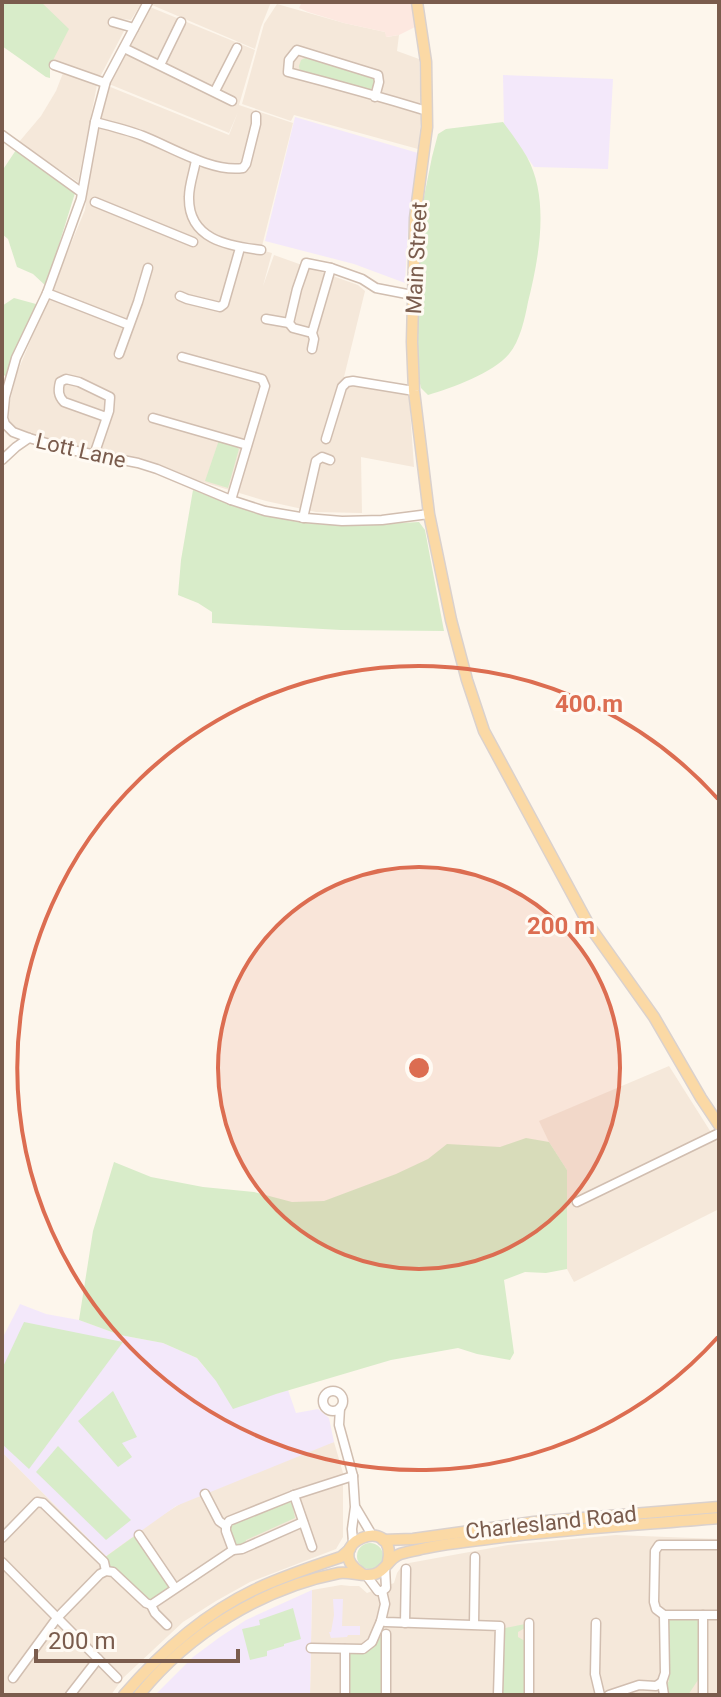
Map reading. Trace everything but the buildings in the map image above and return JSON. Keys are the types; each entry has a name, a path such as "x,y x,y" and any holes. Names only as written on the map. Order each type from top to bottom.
{"main road":[{"name":"Main Street","path":"417,2 426,62 427,127 415,218 412,295 414,391 429,514 467,680 484,731 590,927 654,1017 719,1125"},
{"name":"Charlesland Road","path":"378,1537 413,1539 604,1515 719,1507"},
{"name":"Charlesland Road","path":"387,1565 397,1556 424,1548 588,1528 719,1518"},
{"path":"124,1695 160,1655 204,1619 254,1590 341,1557 363,1536 378,1537 389,1550 387,1565 377,1574 342,1572 268,1596 237,1612 181,1652 139,1695"},
{"path":"352,1546 350,1562 364,1574"}],"street":[{"name":"Lott Lane","path":"148,2 105,83 81,199 47,293 16,358 5,397 4,427 29,438 157,469 265,511 342,521 429,514"},
{"path":"113,22 134,28"},
{"path":"160,65 181,22"},
{"path":"124,48 232,101"},
{"path":"215,91 237,48"},
{"path":"375,97 378,75 297,50 289,60 288,72 375,97 427,111"},
{"path":"54,65 105,83"},
{"path":"95,122 144,136 196,160 236,169 243,168 247,160 256,116"},
{"path":"2,135 81,192"},
{"path":"196,160 189,194 190,215 194,224 213,239 240,248 261,250"},
{"path":"95,202 193,242"},
{"path":"179,236 194,224"},
{"path":"180,296 220,307 224,304 240,248"},
{"path":"289,323 306,263 362,279 376,288 412,295"},
{"path":"119,354 148,268"},
{"path":"312,349 312,333 331,268"},
{"path":"47,293 129,325"},
{"path":"266,319 289,323 293,328 312,333"},
{"path":"182,357 262,379 265,386 231,500"},
{"path":"94,455 111,402 110,397 73,380 60,382 60,398 64,402 106,417"},
{"path":"326,439 342,387 347,382 414,391"},
{"path":"153,418 247,445"},
{"path":"2,460 29,438"},
{"path":"303,518 316,461 322,457 330,460"},
{"path":"577,1202 719,1133"},
{"path":"339,1425 342,1396 331,1391 323,1400 324,1406 339,1425 353,1476 355,1507 352,1546"},
{"path":"330,1410 340,1408"},
{"path":"233,1550 226,1531 229,1521 353,1476"},
{"path":"205,1494 219,1521 226,1526"},
{"path":"294,1495 312,1547"},
{"path":"2,1538 37,1502 43,1503 104,1562 106,1571"},
{"path":"355,1507 378,1537"},
{"path":"151,1605 233,1550 242,1549 303,1522"},
{"path":"139,1535 175,1588"},
{"path":"719,1545 659,1545 655,1551 654,1602 656,1609 664,1615 719,1615"},
{"path":"474,1624 475,1557"},
{"path":"2,1562 117,1678"},
{"path":"382,1591 386,1588 387,1565"},
{"path":"405,1623 406,1569"},
{"path":"13,1678 57,1618 106,1571 113,1572 151,1605 167,1625"},
{"path":"364,1574 378,1591 382,1591"},
{"path":"311,1648 361,1649 370,1644 385,1604 382,1591"},
{"path":"664,1615 664,1695"},
{"path":"703,1615 703,1695"},
{"path":"381,1621 500,1626 498,1695"},
{"path":"529,1623 525,1634 529,1695"},
{"path":"596,1623 595,1674 600,1695"},
{"path":"386,1634 386,1695"},
{"path":"345,1649 345,1695"},
{"path":"70,1695 98,1659"},
{"path":"609,1695 639,1685 656,1686 662,1682"},
{"path":"693,1695 703,1684"}],"shaded area":[{"path":"41,2 142,2 131,20 112,18 111,26 124,31 101,75 95,76 52,60 55,53"},
{"path":"153,2 271,2 255,49 152,5"},
{"path":"302,2 412,2 415,27 386,37 385,32 308,12 299,8"},
{"path":"277,4 385,32 387,37 399,35 397,51 419,59 421,119 418,149 294,115 291,121 242,104 264,24"},
{"path":"150,7 255,50 239,105 293,123 261,250 272,253 263,286 274,255 358,285 365,291 344,377 409,396 414,467 361,457 362,513 316,512 266,501 129,456 44,440 14,428 9,420 9,405 17,373 85,210 94,137 108,86 229,135 238,112 229,133 109,84"},
{"path":"63,73 97,85 78,182 19,142 41,116"},
{"path":"503,75 613,79 608,169 534,167 504,124"},
{"path":"295,117 418,153 405,283 354,264 265,241"},
{"path":"669,1066 719,1145 719,1209 574,1282 567,1269 567,1170 539,1121"},
{"path":"20,1304 120,1335 163,1343 197,1358 205,1368 276,1394 288,1390 296,1413 318,1409 329,1418 334,1442 176,1506 106,1556 2,1452 2,1339"},
{"path":"334,1442 343,1473 343,1537 336,1549 250,1582 183,1622 123,1678 111,1695 2,1695 2,1452 106,1556 191,1497 274,1460"},
{"path":"616,1535 719,1539 719,1695 310,1695 312,1590 341,1585 359,1586 367,1593 394,1583 402,1566 409,1563 508,1545"},
{"path":"312,1590 310,1695 155,1695 193,1657 220,1637 246,1620"},
{"path":"333,1599 343,1599 342,1626 360,1626 360,1635 331,1638"}],"green space":[{"path":"2,2 41,2 69,29 50,66 50,78 2,46"},
{"path":"305,58 373,78 375,85 369,91 300,72 301,60"},
{"path":"503,122 534,173 540,210 539,248 524,322 513,349 502,361 472,379 428,395 421,388 418,374 416,306 421,212 438,134 446,129"},
{"path":"16,150 75,193 46,286 33,274 17,267 8,239 2,234 2,171"},
{"path":"14,298 36,304 7,377 2,374 2,306"},
{"path":"219,440 239,449 228,488 205,481"},
{"path":"193,490 263,514 306,523 419,522 425,530 444,631 341,630 212,623 212,612 178,595"},
{"path":"526,1138 549,1142 567,1170 567,1269 546,1273 525,1272 504,1280 514,1353 510,1360 458,1348 391,1360 233,1409 197,1358 163,1343 120,1335 79,1320 93,1231 114,1162 151,1177 203,1187 254,1192 292,1202 324,1201 396,1174 428,1159 447,1144 500,1147"},
{"path":"24,1322 123,1342 29,1469 2,1444 2,1369"},
{"path":"113,1391 137,1437 122,1443 132,1457 118,1467 78,1421"},
{"path":"58,1446 131,1520 106,1540 36,1472"},
{"path":"286,1501 292,1503 295,1518 246,1540 245,1544 235,1544 228,1531 231,1525"},
{"path":"136,1535 168,1584 168,1590 154,1601 147,1599 116,1569 107,1565 104,1558"},
{"path":"370,1543 379,1547 383,1556 379,1565 370,1569 361,1565 357,1556 361,1547"},
{"path":"293,1608 301,1639 267,1651 267,1656 250,1660 242,1629 260,1625 259,1620"},
{"path":"696,1617 700,1622 700,1677 688,1695 668,1695 668,1621 671,1618"},
{"path":"525,1624 525,1628 518,1632 518,1637 525,1641 524,1695 502,1695 502,1632 505,1628"},
{"path":"384,1629 384,1695 348,1695 349,1654 363,1653 372,1648"}]}
